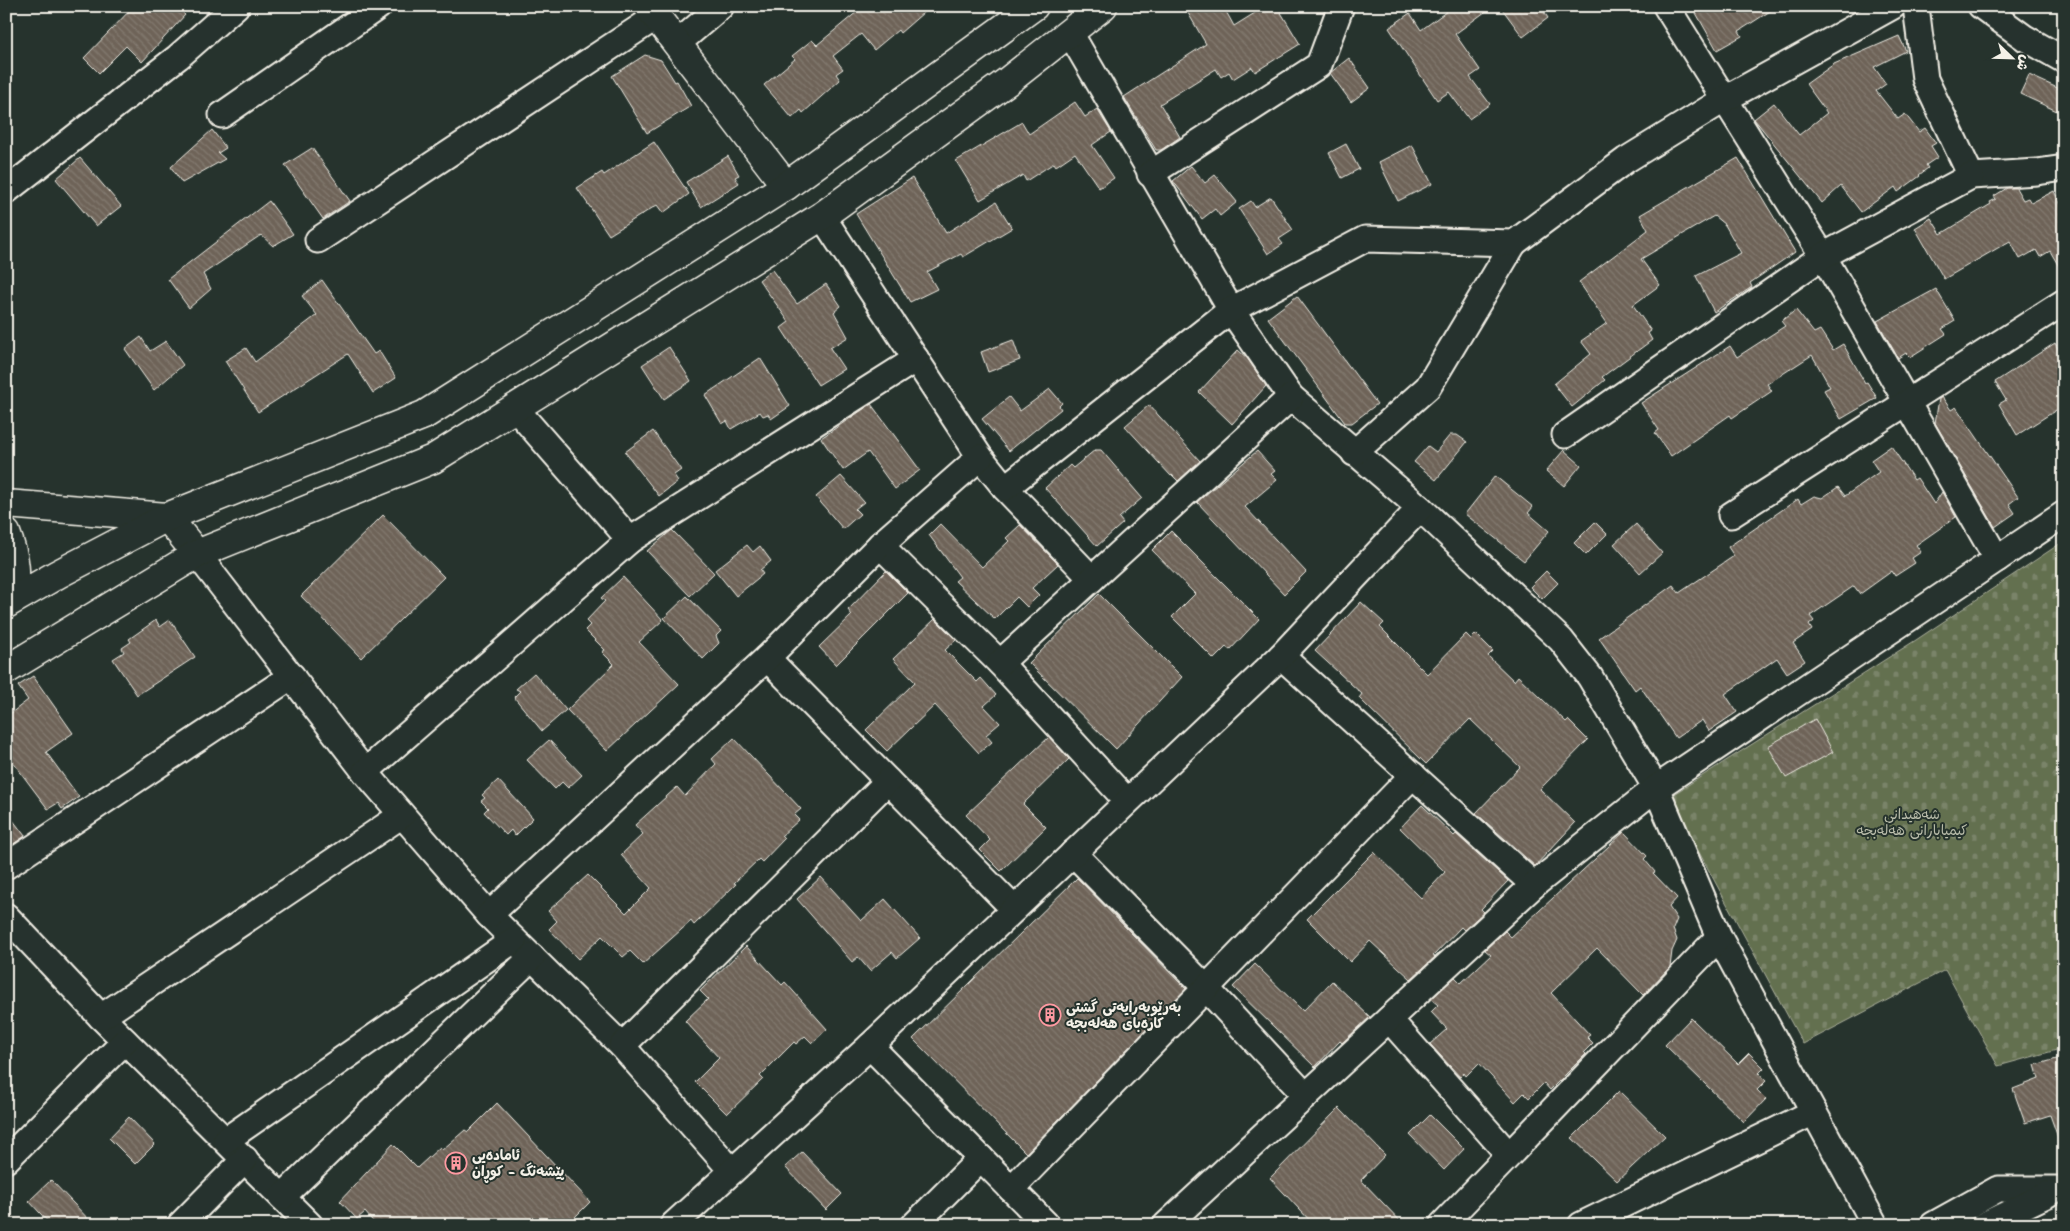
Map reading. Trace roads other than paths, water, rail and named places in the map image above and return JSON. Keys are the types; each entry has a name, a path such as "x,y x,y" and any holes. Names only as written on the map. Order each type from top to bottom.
{"main road":[{"path":"8,603 167,517 424,415 786,186 1034,6"},
{"path":"6,670 197,554 433,459 822,216 1036,60 1103,6"},
{"path":"652,12 786,186"},
{"path":"1009,25 1036,60"},
{"path":"6,504 167,517 197,554"},
{"path":"6,533 15,555 16,575 8,603"}],"street":[{"path":"6,191 178,57 236,6"},
{"path":"222,116 379,6"},
{"path":"677,44 721,6"},
{"path":"1150,174 1319,65 1341,6"},
{"path":"1354,453 1428,387 1514,243 1626,160 1725,100 1893,6"},
{"path":"1916,6 1924,80 1971,176"},
{"path":"1981,6 2025,38 2064,60"},
{"path":"1671,8 1725,100 1823,256 1997,559"},
{"path":"318,240 652,12"},
{"path":"1070,33 1150,174 1231,310 1291,398 1420,508 1561,640 1590,677 1656,788 1719,937 1875,1225"},
{"path":"1565,435 1823,256 1971,176 2037,172 2064,168"},
{"path":"822,216 980,457 1005,488 1092,579"},
{"path":"1005,488 1231,310 1365,239 1514,243"},
{"path":"1731,515 2064,302"},
{"path":"365,772 630,540 916,358"},
{"path":"1000,663 1291,398"},
{"path":"515,408 630,540"},
{"path":"489,915 767,658 880,544 980,457"},
{"path":"672,1225 870,1046 1281,656 1420,508"},
{"path":"1166,1225 1534,885 1656,788 2064,514"},
{"path":"880,544 1000,663 1127,801"},
{"path":"197,554 365,772 402,815 489,915 622,1046 732,1171"},
{"path":"1281,656 1534,885"},
{"path":"767,658 1014,909"},
{"path":"6,866 292,676"},
{"path":"1012,1189 1413,775"},
{"path":"622,1046 888,781"},
{"path":"101,1017 402,815"},
{"path":"1073,853 1206,988 1306,1096"},
{"path":"6,916 101,1017 310,1225"},
{"path":"1442,1225 1719,937"},
{"path":"226,1140 514,940"},
{"path":"282,1196 532,958"},
{"path":"1389,1019 1509,1155"},
{"path":"6,1160 125,1041"},
{"path":"870,1046 1047,1225"},
{"path":"1581,1225 1814,1112"},
{"path":"914,1225 981,1158"},
{"path":"180,1225 245,1159"},
{"path":"1933,1225 1988,1213 2061,1188"}],"place":[{"name":"بەرێوبەرایەتی گشتی کارەبای هەلەبجە","path":"1050,1015"},
{"name":"ئامادەیی پێشەنگ - کوڕان","path":"456,1163"}],"park label":[{"name":"شەھیدانی کیمیابارانی ھەلەبجە","path":"1912,822"}]}
